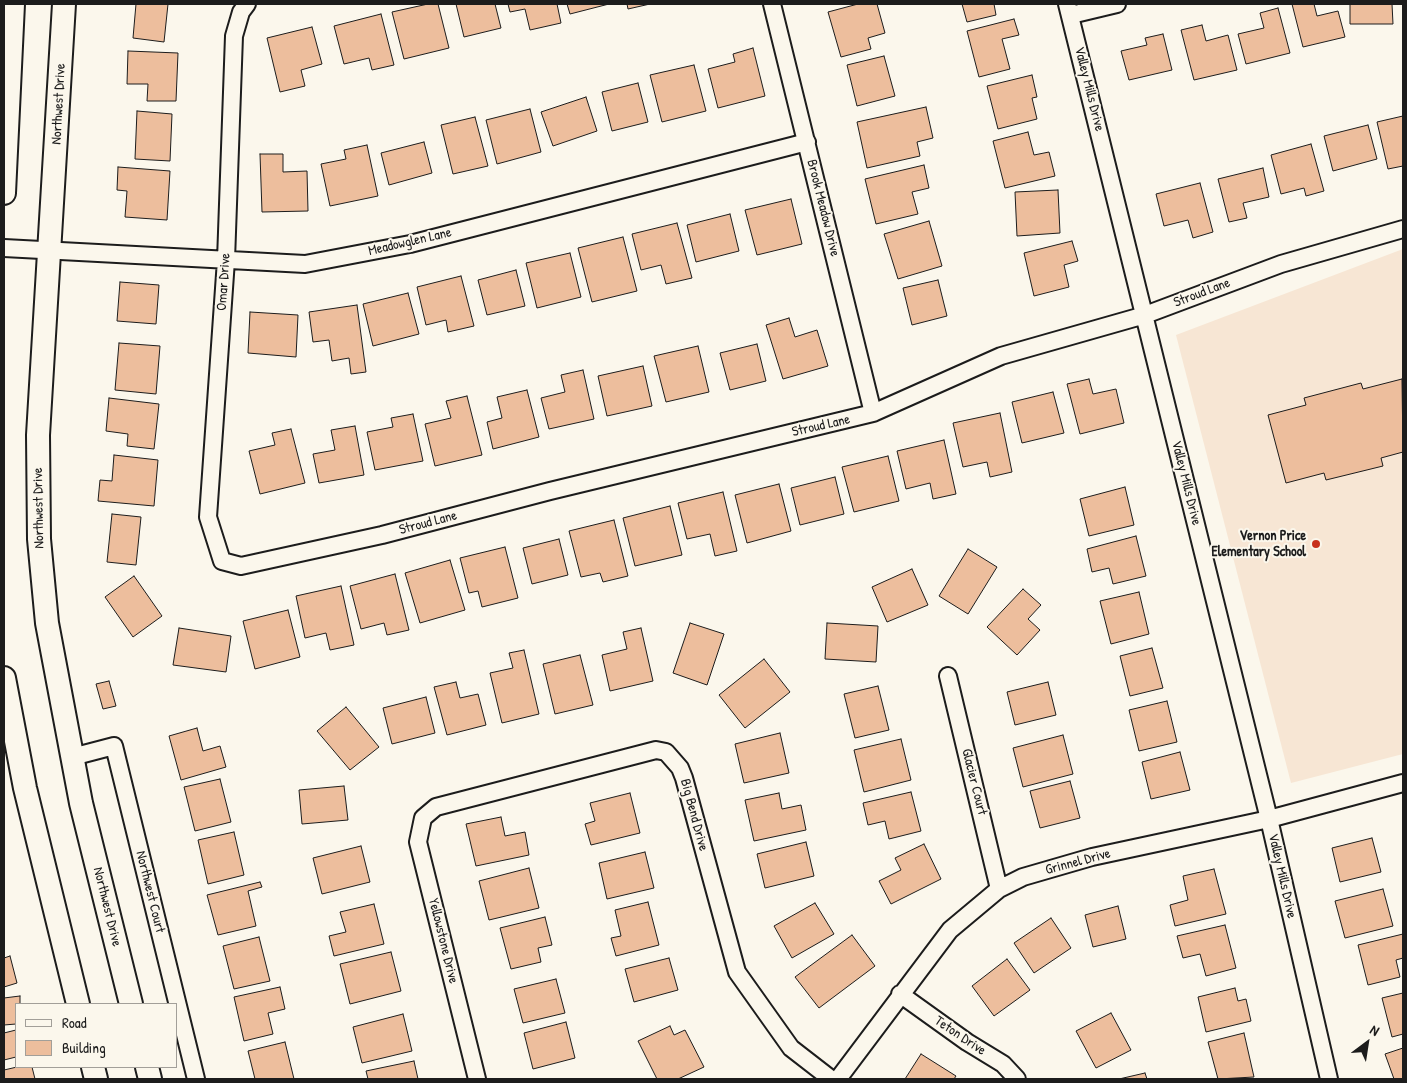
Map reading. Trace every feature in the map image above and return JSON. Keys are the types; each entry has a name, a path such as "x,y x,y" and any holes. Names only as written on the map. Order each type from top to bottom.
{"main road":[{"path":"4,192 13,4"},
{"name":"Northwest Drive","path":"64,4 38,435 38,539 47,622 81,803 132,1003"},
{"path":"4,678 26,788 78,1003"}],"street":[{"name":"Omar Drive","path":"222,560 208,517 226,260 234,36 241,12 247,4"},
{"name":"Brook Meadow Drive","path":"772,4 873,413"},
{"path":"1069,9 1117,4"},
{"name":"Valley Mills Drive","path":"1069,9 1269,819 1329,1079"},
{"name":"Meadowglen Lane","path":"4,248 305,264 410,244 807,142"},
{"name":"Stroud Lane","path":"222,560 242,566 382,535 550,491 873,413 1000,356 1145,315 1280,264 1403,229"},
{"name":"Glacier Court","path":"948,676 999,889"},
{"name":"Northwest Court","path":"72,757 114,746 177,1003"},
{"name":"Big Bend Drive","path":"436,807 656,750 666,752 680,768 684,778 737,972 791,1048 831,1079"},
{"name":"Grinnel Drive","path":"838,1079 900,994 950,930 999,889 1023,877 1092,857 1269,819 1403,783"},
{"name":"Yellowstone Drive","path":"436,807 424,818 418,842 478,1079"},
{"name":"Teton Drive","path":"900,994 967,1042 1003,1064 1017,1079"},
{"name":"Northwest Court","path":"178,1006 196,1079"}],"shaded area":[{"name":"Vernon Price Elementary School","path":"1403,249 1403,754 1291,783 1176,335"}],"building":[{"path":"136,4 168,4 164,42 133,38"},
{"path":"428,4 438,4 449,48 404,59 392,12"},
{"path":"456,4 495,4 501,28 464,37"},
{"path":"508,4 557,4 561,23 530,30 525,9 510,12"},
{"path":"567,4 609,4 570,14"},
{"path":"627,4 650,4 628,9"},
{"path":"858,4 877,4 885,33 868,38 871,49 841,57 828,12"},
{"path":"962,4 994,4 996,15 967,22"},
{"path":"1292,4 1314,4 1317,16 1338,11 1345,37 1303,47"},
{"path":"1350,4 1392,4 1393,24 1350,24"},
{"path":"1278,8 1290,53 1246,64 1238,34 1264,28 1260,13"},
{"path":"381,14 394,65 372,70 369,58 344,64 334,26"},
{"path":"1014,19 1019,35 1002,39 1010,69 979,77 967,31"},
{"path":"1202,25 1206,41 1228,35 1237,70 1194,80 1181,30"},
{"path":"312,27 322,64 301,70 305,86 280,92 267,38"},
{"path":"1163,34 1172,70 1129,80 1121,51 1147,45 1145,38"},
{"path":"753,48 765,96 718,108 708,69 735,62 733,54"},
{"path":"128,51 178,53 176,101 147,101 148,84 127,84"},
{"path":"884,56 895,96 857,106 847,65"},
{"path":"694,65 706,111 662,122 650,75"},
{"path":"1032,75 1037,97 1032,98 1037,119 998,129 987,86"},
{"path":"638,83 648,122 612,131 602,92"},
{"path":"586,97 597,131 553,146 541,112"},
{"path":"926,107 933,138 917,142 920,156 867,168 857,122"},
{"path":"530,109 541,152 497,164 486,120"},
{"path":"137,111 172,114 170,161 135,159"},
{"path":"1403,116 1403,166 1388,169 1377,122"},
{"path":"475,117 488,166 453,174 441,125"},
{"path":"1368,125 1377,159 1333,171 1324,136"},
{"path":"1028,132 1034,155 1049,152 1055,176 1005,188 993,141"},
{"path":"424,142 432,173 389,185 381,153"},
{"path":"1311,144 1324,191 1306,196 1304,188 1281,194 1271,155"},
{"path":"367,145 378,196 330,206 321,164 346,159 344,150"},
{"path":"260,154 283,154 283,172 307,171 308,211 262,212"},
{"path":"924,165 929,188 912,192 918,214 876,224 865,179"},
{"path":"118,167 170,171 167,220 125,217 127,191 117,190"},
{"path":"1263,168 1269,197 1243,203 1247,218 1229,222 1218,179"},
{"path":"1200,183 1213,232 1193,238 1188,220 1164,226 1156,194"},
{"path":"1058,190 1060,233 1017,236 1015,192"},
{"path":"791,199 802,244 757,255 745,210"},
{"path":"730,214 739,251 696,262 687,225"},
{"path":"929,221 942,266 898,279 884,234"},
{"path":"677,223 692,278 666,284 661,265 641,270 632,234"},
{"path":"623,237 637,291 592,302 578,248"},
{"path":"1072,241 1078,261 1064,265 1069,287 1034,296 1024,253"},
{"path":"570,253 581,297 537,308 526,263"},
{"path":"516,270 525,306 487,315 478,280"},
{"path":"461,276 474,326 448,332 446,320 426,325 417,287"},
{"path":"938,280 947,316 912,325 903,288"},
{"path":"120,282 159,285 156,324 117,321"},
{"path":"408,293 419,334 373,346 363,304"},
{"path":"357,305 366,372 351,374 349,358 332,361 329,340 313,342 309,312"},
{"path":"250,312 298,315 296,357 248,353"},
{"path":"789,318 795,337 817,330 828,366 783,379 766,325"},
{"path":"119,343 160,346 156,394 115,390"},
{"path":"757,344 766,381 730,390 720,353"},
{"path":"698,346 709,392 666,402 654,356"},
{"path":"643,366 652,406 607,416 598,376"},
{"path":"583,370 594,419 549,429 541,398 565,392 561,375"},
{"path":"1089,379 1093,394 1116,389 1124,423 1080,434 1067,384"},
{"path":"1402,379 1403,452 1381,458 1383,466 1326,480 1324,473 1286,483 1268,415 1306,405 1304,398 1361,383 1363,389"},
{"path":"527,390 539,437 493,449 487,422 502,418 497,397"},
{"path":"1053,392 1064,433 1022,443 1012,402"},
{"path":"467,396 482,455 435,466 425,424 451,418 446,401"},
{"path":"109,398 159,404 154,449 127,446 128,434 106,431"},
{"path":"1000,413 1012,472 990,477 987,462 963,467 953,423"},
{"path":"413,414 423,461 375,470 367,432 393,427 391,418"},
{"path":"355,426 364,475 319,483 313,454 335,450 331,430"},
{"path":"291,429 305,483 260,494 249,451 275,445 272,433"},
{"path":"944,440 956,494 933,499 930,483 906,489 897,451"},
{"path":"114,455 158,460 154,506 98,501 100,480 112,481"},
{"path":"888,456 899,501 854,512 842,467"},
{"path":"835,477 844,514 800,525 791,488"},
{"path":"779,484 791,531 747,543 735,495"},
{"path":"1125,487 1134,525 1089,536 1080,499"},
{"path":"723,492 737,551 715,556 710,534 687,539 678,503"},
{"path":"670,506 682,555 635,566 623,518"},
{"path":"112,514 141,517 136,565 107,562"},
{"path":"614,520 628,576 603,582 600,573 581,577 569,531"},
{"path":"1136,536 1146,576 1113,584 1109,568 1092,572 1087,549"},
{"path":"559,539 568,575 532,584 523,548"},
{"path":"505,547 518,598 482,607 478,591 469,593 460,558"},
{"path":"968,549 997,567 968,614 939,596"},
{"path":"450,560 465,610 420,623 405,573"},
{"path":"912,569 928,605 887,622 872,587"},
{"path":"395,574 409,630 387,635 384,623 361,629 350,586"},
{"path":"134,576 162,616 133,637 105,597"},
{"path":"341,586 354,645 330,650 326,633 305,638 296,596"},
{"path":"1023,589 1041,605 1028,619 1040,630 1017,655 987,627"},
{"path":"1139,592 1149,634 1111,644 1100,601"},
{"path":"288,610 300,657 255,669 243,621"},
{"path":"690,623 724,634 707,685 673,673"},
{"path":"827,623 878,626 876,662 825,659"},
{"path":"179,628 231,636 226,672 173,665"},
{"path":"641,628 653,681 610,691 602,655 627,649 623,632"},
{"path":"1152,648 1163,688 1130,696 1120,656"},
{"path":"524,650 539,714 502,723 490,673 513,668 509,653"},
{"path":"580,655 593,705 555,714 543,664"},
{"path":"764,659 790,692 745,728 719,695"},
{"path":"109,681 116,706 103,709 96,684"},
{"path":"456,682 460,698 478,694 486,725 447,735 434,687"},
{"path":"1048,682 1056,715 1015,725 1007,692"},
{"path":"878,686 889,730 855,738 844,694"},
{"path":"426,697 435,733 392,744 383,708"},
{"path":"1167,701 1177,742 1139,751 1129,710"},
{"path":"346,707 379,747 350,770 317,731"},
{"path":"197,728 203,751 220,746 226,767 181,780 169,736"},
{"path":"780,733 789,773 744,783 735,744"},
{"path":"1063,735 1073,774 1023,787 1013,748"},
{"path":"901,739 911,780 864,792 854,750"},
{"path":"1180,752 1190,790 1151,799 1142,762"},
{"path":"220,779 231,822 195,831 184,787"},
{"path":"1070,781 1080,818 1040,828 1030,791"},
{"path":"344,786 348,820 302,824 299,790"},
{"path":"911,792 921,831 889,839 885,821 868,825 863,803"},
{"path":"630,793 640,833 591,845 585,824 595,821 590,803"},
{"path":"779,793 782,809 801,805 806,830 754,841 745,800"},
{"path":"501,817 505,836 525,832 529,855 476,866 466,824"},
{"path":"234,832 244,875 208,884 198,840"},
{"path":"1372,838 1381,872 1340,882 1332,848"},
{"path":"806,842 814,876 765,888 757,854"},
{"path":"924,844 941,879 891,904 879,881 901,870 895,858"},
{"path":"361,846 370,882 322,894 313,858"},
{"path":"645,852 654,888 607,899 599,863"},
{"path":"529,868 539,908 489,920 479,881"},
{"path":"1214,869 1226,914 1175,926 1170,905 1188,900 1183,876"},
{"path":"260,882 262,887 248,891 256,926 218,935 207,895"},
{"path":"1383,889 1393,926 1345,938 1335,901"},
{"path":"648,902 659,945 616,956 611,938 621,936 615,910"},
{"path":"815,903 834,934 792,958 774,926"},
{"path":"374,904 384,944 334,956 329,936 346,932 340,912"},
{"path":"1118,906 1126,939 1093,947 1085,915"},
{"path":"545,917 552,945 538,948 541,962 511,969 500,928"},
{"path":"1051,918 1071,948 1034,973 1014,943"},
{"path":"1225,925 1236,968 1206,976 1200,954 1183,958 1177,936"},
{"path":"1403,934 1403,958 1396,960 1400,977 1368,985 1358,945"},
{"path":"852,935 875,966 819,1008 795,977"},
{"path":"259,937 270,981 234,989 223,946"},
{"path":"391,952 401,991 350,1004 340,964"},
{"path":"10,956 17,983 4,987 4,958"},
{"path":"669,958 678,990 634,1002 625,969"},
{"path":"1007,959 1030,990 994,1016 972,986"},
{"path":"556,979 565,1013 523,1023 514,989"},
{"path":"280,987 285,1009 268,1013 273,1034 244,1041 234,997"},
{"path":"1235,988 1238,1001 1246,999 1251,1021 1206,1032 1198,997"},
{"path":"1403,993 1403,1034 1392,1037 1382,998"},
{"path":"20,996 20,1003 15,1003 15,1024 4,1025 4,998"},
{"path":"1111,1013 1131,1050 1096,1068 1076,1031"},
{"path":"403,1014 412,1051 362,1063 353,1027"},
{"path":"566,1022 575,1058 533,1069 524,1033"},
{"path":"670,1026 674,1035 685,1030 704,1067 678,1079 657,1079 638,1041"},
{"path":"15,1030 15,1057 4,1060 4,1033"},
{"path":"1244,1033 1254,1077 1218,1079 1208,1042"},
{"path":"285,1042 294,1079 255,1079 248,1051"},
{"path":"1403,1048 1403,1079 1394,1079 1385,1054"},
{"path":"921,1054 956,1076 954,1079 905,1079"},
{"path":"414,1061 418,1079 368,1079 366,1071"},
{"path":"15,1067 32,1068 35,1079 4,1079 4,1070"},
{"path":"1145,1073 1147,1079 1119,1079"}],"place":[{"name":"Vernon Price Elementary School","path":"1316,544"}]}
